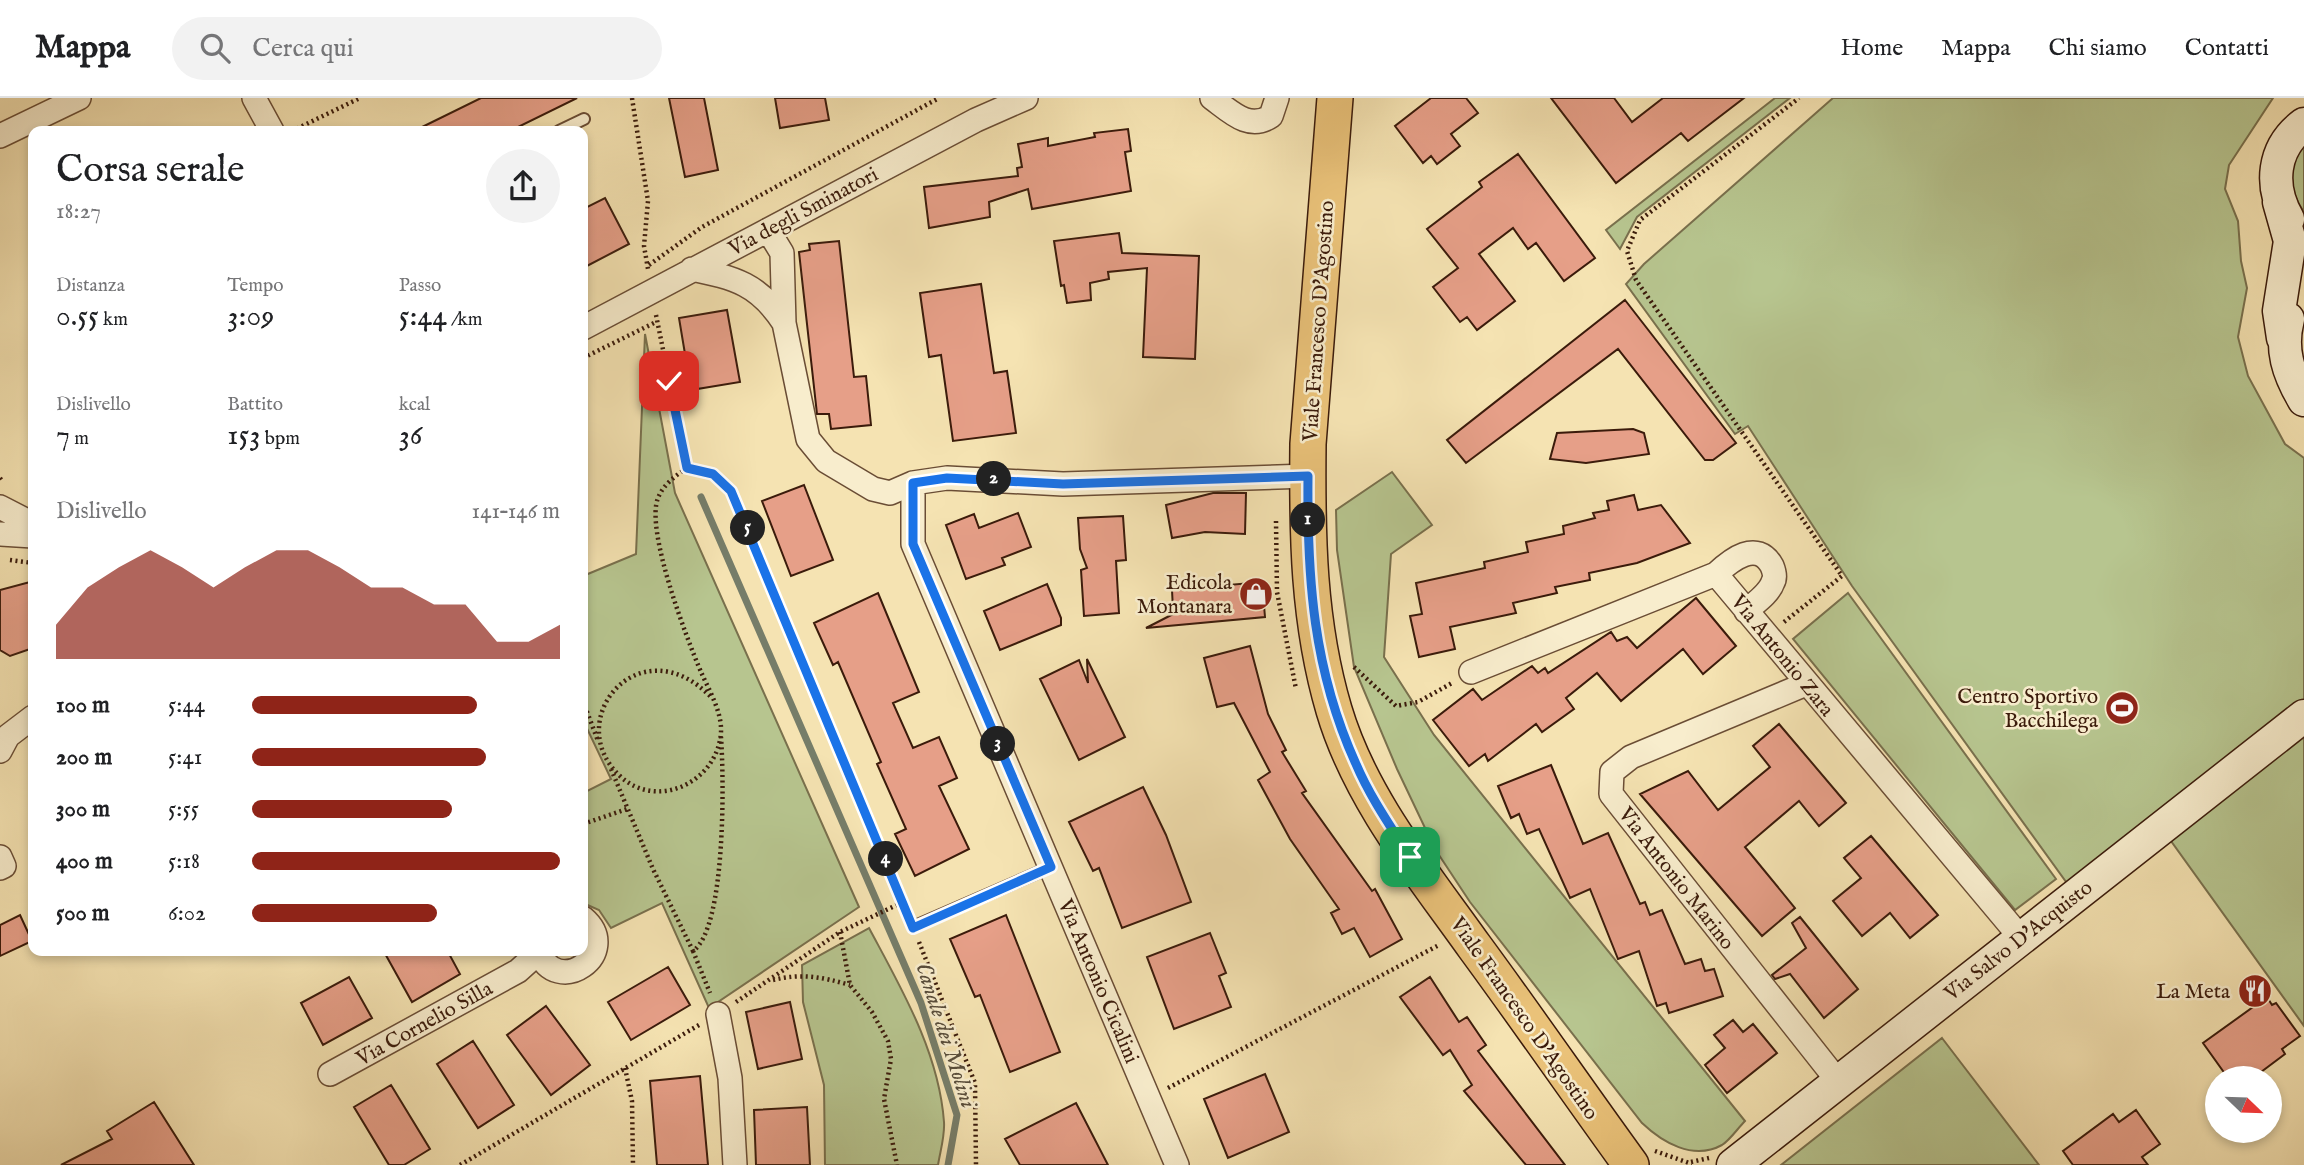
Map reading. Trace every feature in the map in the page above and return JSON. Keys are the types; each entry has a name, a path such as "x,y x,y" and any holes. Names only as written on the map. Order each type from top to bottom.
{"main road":[{"name":"Viale Francesco D'Agostino","path":"1335,98 1293,476 1315,636 1335,713 1357,767 1410,857 1641,1157"}],"street":[{"path":"0,136 79,98"},
{"path":"254,98 269,126"},
{"name":"Via degli Sminatori","path":"588,325 976,120 1026,98"},
{"path":"1212,98 1248,123 1258,123 1271,116 1277,98"},
{"path":"2304,124 2291,136 2280,155 2275,181 2290,241 2279,311 2290,374 2304,400"},
{"path":"2279,202 2288,220 2304,234"},
{"path":"768,230 782,253 784,323 808,439 826,461 844,472 875,473 913,483 947,478 1063,484 1293,476"},
{"path":"692,269 729,275 744,282 774,306 784,323"},
{"path":"2283,338 2297,288 2304,275"},
{"name":"Via Antonio Cicalini","path":"913,483 913,544 1177,1165"},
{"path":"0,506 28,521"},
{"path":"0,534 28,537"},
{"path":"1716,574 1734,558 1747,553 1759,554 1769,561 1774,572 1774,582 1746,611"},
{"name":"Via Antonio Zara","path":"1471,672 1716,574 2021,938"},
{"name":"Via Antonio Marino","path":"1806,684 1631,757 1612,772 1611,794 1837,1080"},
{"name":"Via Salvo D'Acquisto","path":"1732,1165 2304,716"},
{"path":"0,751 8,736 28,721"},
{"path":"0,857 4,866 0,868"},
{"name":"Via Cornelio Silla","path":"330,1074 542,957 566,972 576,971 591,959 596,941 588,923"},
{"path":"718,1014 730,1079 735,1165"}],"lane":[{"path":"569,126 584,119"},
{"path":"913,928 1051,867"}],"path":[{"path":"302,126 360,98"},
{"path":"632,98 648,201 644,246 656,322 687,468"},
{"path":"647,266 702,227 939,98"},
{"path":"1767,635 1842,576 1636,280 1627,250 1640,220 1799,98"},
{"path":"588,356 656,322"},
{"path":"693,951 702,945 715,904 723,820 721,733 719,715 687,637 656,528 657,499 672,478 687,468 713,474 731,491 903,902 975,1083 976,1165"},
{"path":"1293,476 1277,592 1292,675 1300,700"},
{"path":"0,559 28,562"},
{"path":"1354,667 1396,706 1418,702 1471,672"},
{"path":"601,748 599,727 604,706 615,689 632,676 653,669 673,671 695,680 711,697"},
{"path":"588,714 627,809 693,951 718,1014"},
{"path":"610,767 637,787 668,791 692,783 704,773 713,762 721,733"},
{"path":"588,822 627,809"},
{"path":"460,1165 718,1014 840,932 903,902"},
{"path":"840,932 850,985 872,1012 888,1041 891,1059 884,1100 897,1165"},
{"path":"1433,934 1446,953"},
{"path":"1149,1098 1440,945"},
{"path":"770,981 796,975 815,976 850,985"},
{"path":"625,1068 632,1101 633,1165"},
{"path":"1641,1157 1692,1165"}],"green space":[{"path":"1775,98 1790,98 1637,217 1620,249 1606,230"},
{"name":"Centro Sportivo Bacchilega","path":"1833,98 2273,98 2229,165 2225,189 2238,221 2241,261 2247,288 2238,337 2248,376 2285,444 2304,458 2304,1026 2163,830 2077,897 1852,586 1748,426 1735,434 1626,284 1644,264"},
{"path":"2304,145 2304,212 2295,196 2292,178 2295,161"},
{"path":"645,334 675,493 859,907 709,1008 662,903 611,928 599,910 588,905 588,790 611,779 588,731 588,574 636,554"},
{"path":"1392,472 1432,525 1391,554 1384,657 1434,735 1745,1121 1722,1145 1700,1151 1689,1150 1668,1143 1642,1123 1470,902 1435,849 1397,769 1354,667 1337,550 1336,510"},
{"path":"1848,593 2056,879 2015,910 1793,639"},
{"path":"869,928 917,1021 935,1071 944,1122 938,1165 825,1165 824,1085 803,1002 802,965"},
{"path":"1942,1038 2039,1165 1781,1165"}],"building":[{"path":"481,98 577,98 520,126 424,126"},
{"path":"669,98 704,98 718,170 685,177"},
{"path":"775,98 825,98 829,120 780,128"},
{"path":"1431,98 1466,98 1478,113 1451,134 1460,146 1437,164 1431,156 1423,163 1395,126"},
{"path":"1551,98 1614,98 1632,122 1663,98 1744,98 1688,141 1681,133 1616,183"},
{"path":"1128,129 1131,151 1125,152 1131,191 1032,209 1028,189 989,202 990,217 929,228 924,187 1018,176 1017,168 1022,167 1018,144 1048,138 1048,146 1095,137 1094,133"},
{"path":"1518,154 1595,258 1564,281 1536,243 1528,249 1513,228 1479,254 1515,301 1477,330 1467,317 1460,322 1433,287 1458,268 1427,229 1482,187 1479,182"},
{"path":"605,198 629,244 588,265 588,206"},
{"path":"1119,233 1122,253 1199,256 1195,359 1143,357 1147,268 1108,272 1109,279 1090,283 1091,300 1067,303 1064,285 1061,286 1054,241"},
{"path":"839,241 854,377 866,376 871,425 831,429 829,414 817,414 799,252 810,250 809,244"},
{"path":"981,284 994,373 1007,371 1016,433 953,441 941,355 929,357 920,293"},
{"path":"1625,300 1736,443 1713,460 1705,460 1618,349 1466,463 1447,440"},
{"path":"727,310 740,382 691,390 679,318"},
{"path":"1633,429 1644,433 1649,454 1586,463 1550,459 1557,433"},
{"path":"804,485 833,560 791,576 762,501"},
{"path":"1213,493 1246,493 1245,534 1205,532 1172,538 1166,505"},
{"path":"1634,495 1638,510 1661,505 1690,543 1637,563 1589,573 1590,580 1555,587 1557,593 1513,603 1516,613 1450,627 1455,649 1419,657 1410,616 1422,614 1416,583 1485,568 1484,562 1528,552 1526,542 1564,534 1563,526 1595,518 1593,513 1609,510 1607,501"},
{"path":"1018,513 1031,547 1002,558 1005,565 966,579 946,525 974,514 979,528"},
{"path":"1123,516 1126,560 1116,561 1119,613 1084,616 1081,570 1087,568 1080,549 1078,518"},
{"path":"1262,582 1265,617 1146,628 1181,610 1173,610 1172,590"},
{"path":"28,583 28,650 10,656 0,650 0,590"},
{"path":"1047,584 1061,618 1061,625 1000,650 984,611"},
{"path":"878,593 919,692 893,703 913,748 939,737 957,778 939,786 969,849 915,876 895,834 906,829 877,764 881,762 838,662 833,665 814,623"},
{"path":"1696,598 1736,646 1703,674 1683,649 1621,701 1597,673 1566,698 1574,709 1542,732 1536,724 1488,761 1485,754 1469,766 1433,720 1473,689 1482,700 1532,666 1538,673 1545,668 1548,673 1611,632 1617,641 1627,637 1637,648"},
{"path":"1250,646 1268,714 1286,750 1282,752 1306,791 1302,793 1372,891 1375,889 1402,939 1370,957 1354,928 1342,934 1331,913 1339,909 1290,839 1258,780 1270,772 1234,703 1217,707 1204,658"},
{"path":"1087,659 1125,737 1079,760 1040,679 1079,660 1088,683"},
{"path":"1779,724 1846,803 1819,826 1799,801 1745,847 1795,908 1762,936 1640,794 1688,771 1718,810 1770,767 1753,746"},
{"path":"1551,765 1583,844 1608,833 1640,904 1645,902 1650,915 1662,910 1685,964 1701,959 1705,971 1714,969 1723,996 1669,1013 1666,1003 1657,1006 1639,951 1618,959 1590,889 1570,898 1539,829 1527,834 1519,814 1511,818 1498,786"},
{"path":"1143,787 1166,835 1191,902 1122,928 1099,868 1093,871 1069,822"},
{"path":"1871,836 1938,915 1910,938 1890,913 1862,936 1833,901 1861,878 1844,858"},
{"path":"20,915 28,932 28,943 0,956 0,925"},
{"path":"1006,915 1060,1052 1010,1072 980,995 975,997 950,939"},
{"path":"1800,917 1858,989 1824,1018 1790,974 1775,979 1772,975 1806,948 1792,923"},
{"path":"1210,933 1226,973 1219,976 1231,1007 1174,1029 1147,957"},
{"path":"386,956 450,956 460,974 412,1002"},
{"path":"668,967 690,1005 631,1040 608,1002"},
{"path":"349,977 372,1018 323,1045 301,1003"},
{"path":"1430,977 1459,1022 1467,1017 1486,1045 1478,1051 1565,1165 1526,1165 1464,1091 1472,1085 1450,1050 1443,1055 1400,997"},
{"path":"2267,997 2272,1005 2276,1003 2300,1036 2282,1049 2285,1054 2269,1066 2219,1066 2203,1043"},
{"path":"790,1002 802,1059 758,1069 746,1012"},
{"path":"546,1006 590,1065 551,1095 507,1035"},
{"path":"1733,1020 1743,1032 1753,1024 1777,1053 1727,1093 1705,1065 1725,1048 1714,1035"},
{"path":"473,1041 514,1105 478,1128 437,1064"},
{"path":"1265,1074 1289,1132 1228,1158 1204,1099"},
{"path":"700,1076 708,1165 657,1165 650,1081"},
{"path":"391,1085 430,1149 404,1165 389,1165 354,1107"},
{"path":"154,1102 194,1165 61,1165 112,1139 107,1131"},
{"path":"1076,1103 1108,1165 1020,1165 1005,1139"},
{"path":"807,1107 810,1165 756,1165 754,1110"},
{"path":"2136,1110 2160,1144 2142,1157 2148,1165 2073,1165 2063,1151 2113,1114 2119,1122"}],"waterway":[{"name":"Canale dei Molini","path":"701,497 921,1003 957,1115 948,1165"}],"place":[{"name":"Edicola Montanara","path":"1256,594"},
{"name":"Centro Sportivo Bacchilega","path":"2122,708"},
{"name":"La Meta","path":"2255,991"}],"route":[{"path":"669,381 687,468 713,474 731,491 913,928 1051,867 913,544 913,483 947,478 1063,484 1194,482 1308,476 1308,571 1315,636 1335,713 1357,767 1410,857"}]}
